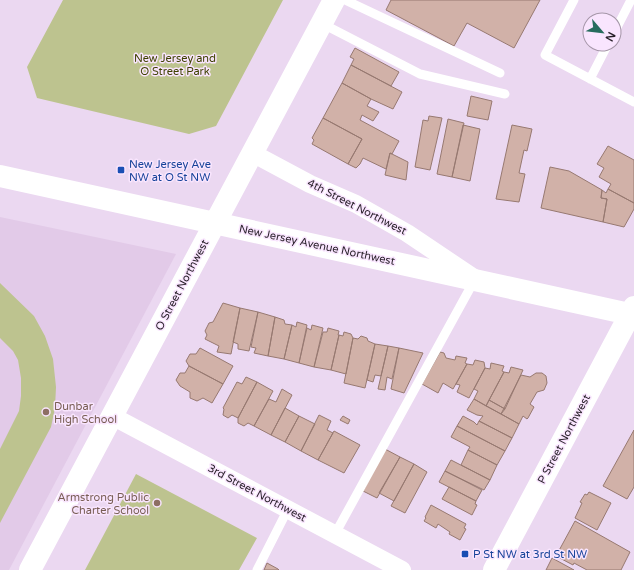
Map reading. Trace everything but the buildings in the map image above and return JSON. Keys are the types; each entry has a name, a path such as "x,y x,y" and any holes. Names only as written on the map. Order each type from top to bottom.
{"street":[{"name":"O Street Northwest","path":"30,570 334,0"},
{"name":"4th Street Northwest","path":"252,153 310,184 356,204 401,229 477,280"},
{"name":"New Jersey Avenue Northwest","path":"0,176 214,224 477,280 633,317"},
{"name":"P Street Northwest","path":"494,570 633,317"},
{"name":"3rd Street Northwest","path":"112,416 402,570"}],"lane":[{"path":"345,0 500,73"},
{"path":"574,0 545,55 634,102"},
{"path":"622,17 631,0"},
{"path":"321,23 420,74 505,94"},
{"path":"590,79 604,52"},
{"path":"335,534 477,280"},
{"path":"257,570 288,509"}],"shaded area":[{"name":"Dunbar High School","path":"0,217 176,254 9,570 0,570"}],"green space":[{"name":"New Jersey and O Street Park","path":"63,0 283,0 216,126 189,134 37,98 27,67"},
{"path":"0,283 34,316 45,336 53,359 56,387 55,408 51,427 0,523 0,449 19,411 21,378 18,360 13,351 0,338"},
{"name":"Armstrong Public Charter School","path":"136,474 257,538 239,570 85,570"}],"place":[{"name":"New Jersey Ave NW at O St NW","path":"121,170"},
{"name":"Dunbar High School","path":"46,412"},
{"name":"Armstrong Public Charter School","path":"157,503"},
{"name":"P St NW at 3rd St NW","path":"465,554"}]}
